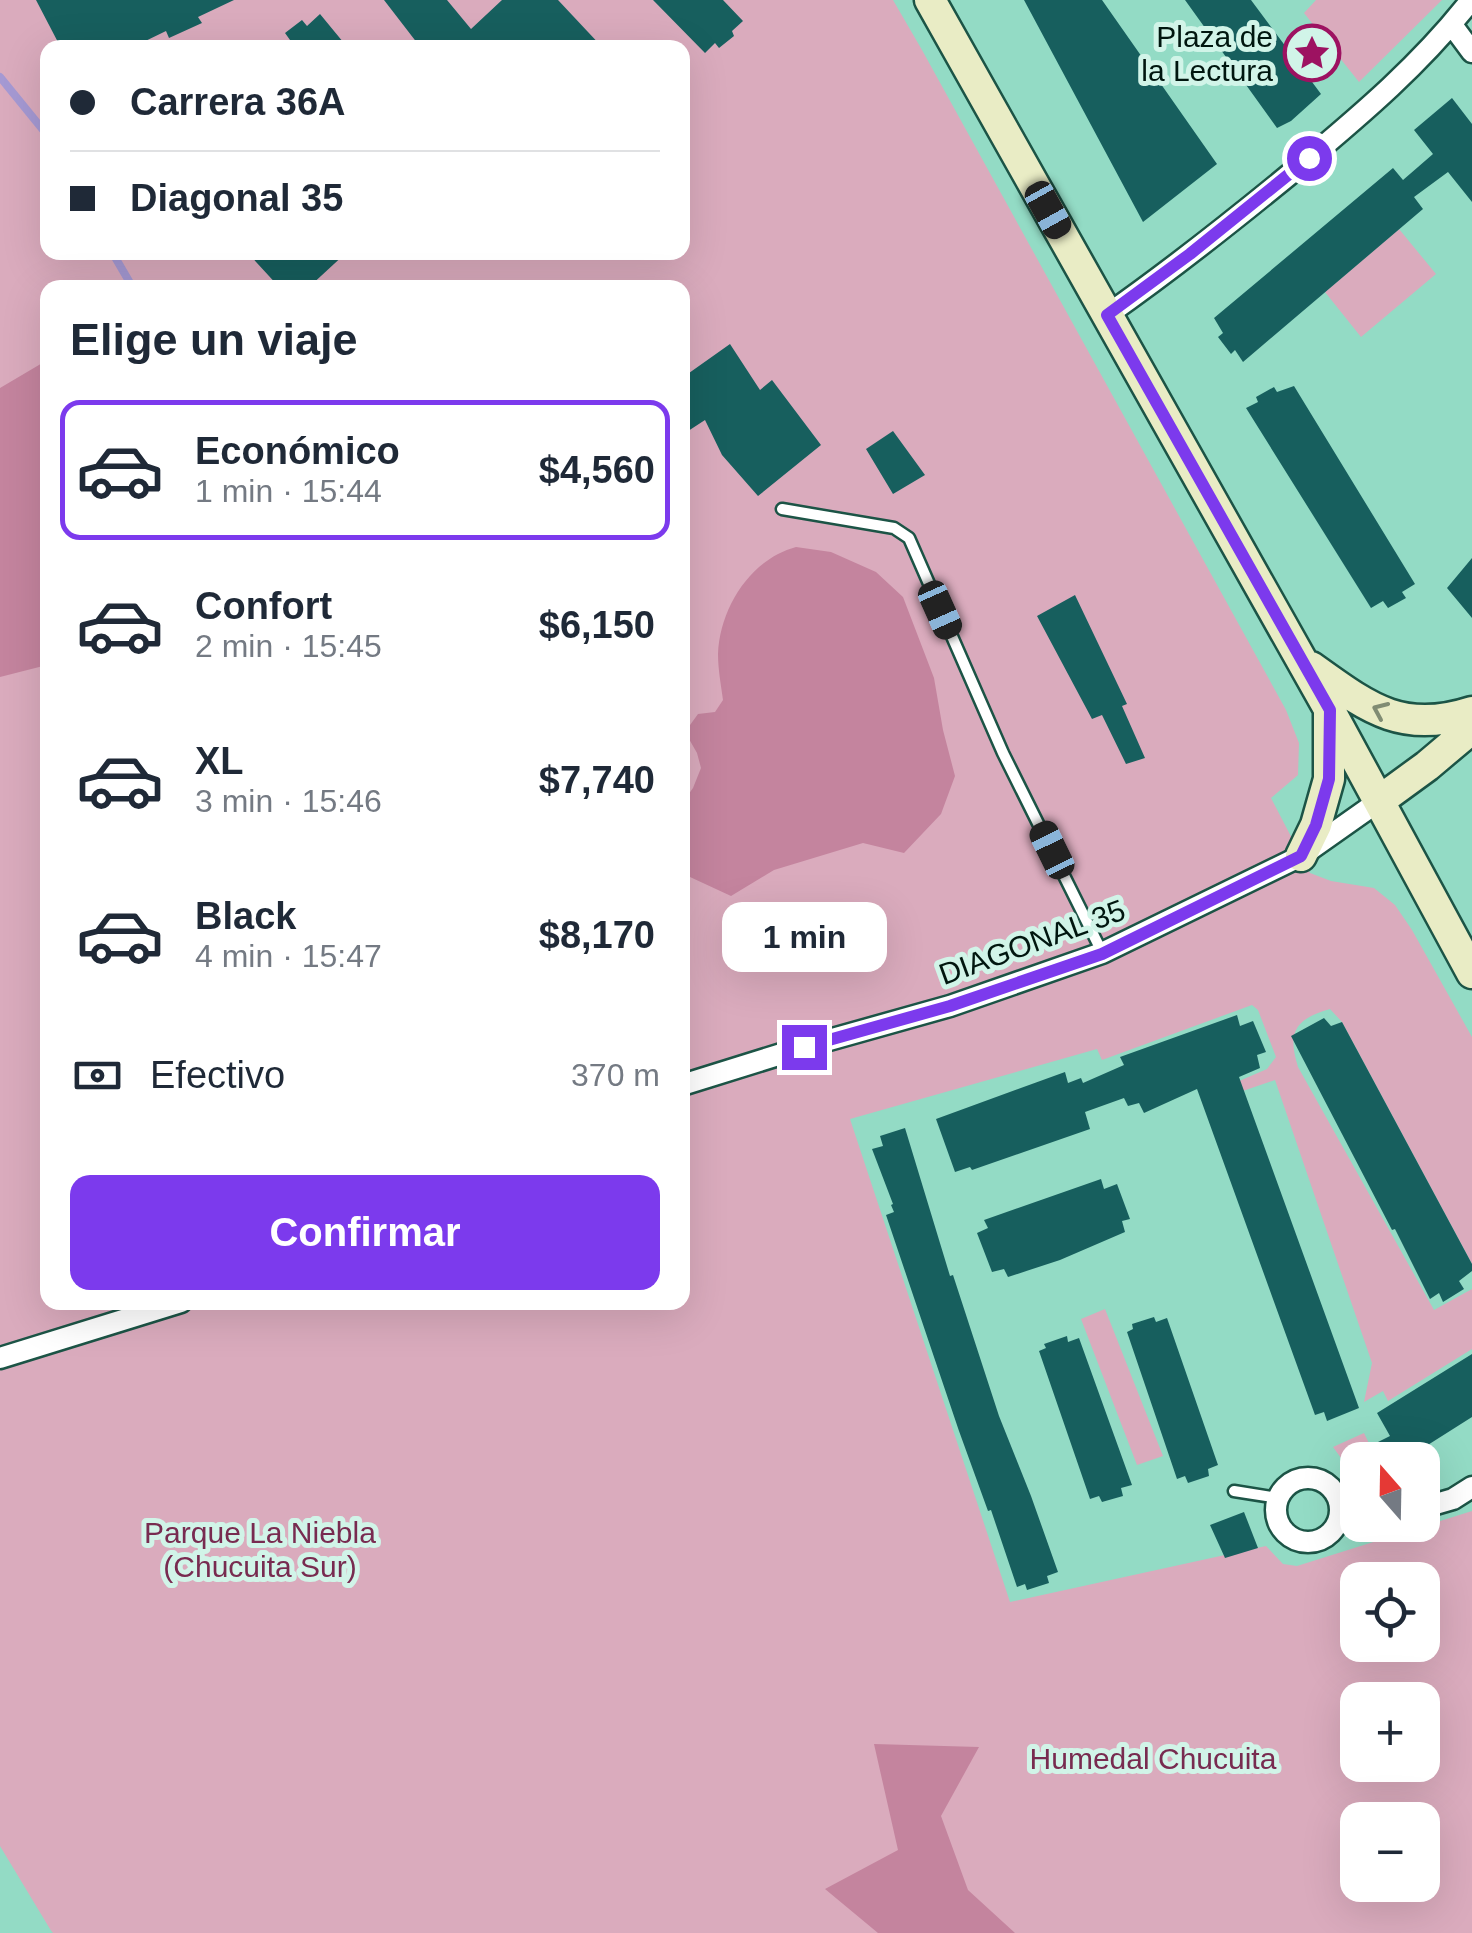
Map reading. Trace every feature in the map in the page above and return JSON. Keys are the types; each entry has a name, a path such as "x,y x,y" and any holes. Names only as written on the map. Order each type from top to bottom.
{"main road":[{"path":"930,0 1330,710 1472,973"},
{"path":"1300,660 1378,711 1401,719 1427,722 1472,712"},
{"path":"1301,856 1316,825 1329,779 1330,710"},
{"path":"1380,801 1472,728"}],"street":[{"path":"1107,315 1190,254 1332,139 1420,60 1471,0"},
{"path":"1452,25 1472,52"},
{"name":"DIAGONAL 35","path":"690,1083 950,1006 1102,954 1301,856 1380,801"},
{"path":"0,1358 155,1310"},
{"path":"1340,1502 1323,1481 1301,1478 1278,1498 1277,1518 1282,1528 1308,1542 1340,1525"},
{"path":"1440,1502 1472,1487"}],"lane":[{"path":"782,509 894,528 909,538 1003,752 1102,954"},
{"path":"1234,1491 1278,1498"}],"green space":[{"path":"0,0 893,0 1286,710 1299,743 1298,775 1271,798 1310,873 1374,888 1395,905 1472,1037 1472,1264 1342,1022 1330,1009 1309,1017 1297,1029 1293,1045 1298,1067 1434,1310 1472,1289 1472,1349 1388,1401 1383,1391 1364,1402 1372,1363 1275,1080 1202,1105 1216,1091 1267,1069 1276,1057 1258,1010 1252,1005 1102,1060 1097,1049 850,1119 1010,1602 1266,1546 1283,1564 1297,1566 1373,1542 1440,1542 1440,1521 1472,1511 1472,1933 53,1933 0,1846"},
{"path":"1316,0 1442,0 1359,82 1304,13"},
{"path":"1399,229 1436,274 1361,337 1325,292"},
{"path":"1105,1309 1163,1456 1137,1465 1081,1319"},
{"path":"1364,1433 1368,1442 1344,1442"}],"shaded area":[{"path":"40,364 40,667 0,677 0,388"},
{"path":"796,547 831,552 876,572 903,597 934,678 955,776 941,814 904,853 863,843 774,870 731,896 690,877 690,792 701,768 690,741 690,725 698,714 715,712 723,700 718,654 732,603 752,574 780,553"},
{"path":"874,1744 979,1747 941,1816 968,1890 1015,1933 878,1933 825,1889 898,1850"}],"building":[{"path":"36,0 234,0 198,17 202,23 169,38 166,31 147,40 57,40"},
{"path":"384,0 447,0 471,29 502,0 558,0 596,40 415,40"},
{"path":"653,0 723,0 743,21 732,31 734,36 719,48 715,43 705,53"},
{"path":"1024,0 1102,0 1217,164 1143,222"},
{"path":"1185,0 1251,0 1321,94 1291,121 1277,128"},
{"path":"320,14 341,40 290,40 285,33 302,20 307,26"},
{"path":"1452,98 1472,124 1472,202 1448,172 1414,197 1423,209 1243,362 1235,350 1231,354 1218,337 1223,333 1214,318 1393,168 1403,180 1433,154 1414,130"},
{"path":"254,260 338,260 317,280 273,280"},
{"path":"730,344 760,390 772,380 821,445 758,496 722,455 705,420 690,430 690,372"},
{"path":"1294,386 1415,584 1402,592 1406,598 1388,608 1383,601 1371,608 1246,408 1274,387 1277,392"},
{"path":"893,431 925,475 893,494 866,449"},
{"path":"1472,558 1472,618 1447,588"},
{"path":"1075,595 1127,704 1122,706 1145,758 1126,764 1102,715 1092,719 1037,616"},
{"path":"1237,1015 1240,1026 1253,1021 1266,1052 1257,1055 1260,1068 1239,1077 1359,1408 1327,1421 1324,1412 1315,1415 1197,1089 1144,1113 1139,1103 1128,1106 1124,1098 1085,1112 1090,1129 972,1170 970,1167 955,1172 936,1119 1065,1072 1068,1083 1081,1078 1083,1083 1124,1065 1120,1057"},
{"path":"1324,1018 1331,1026 1342,1022 1472,1264 1472,1271 1459,1281 1464,1289 1443,1302 1439,1293 1430,1299 1291,1036"},
{"path":"905,1128 950,1276 953,1275 999,1416 1058,1572 1047,1576 1049,1583 1027,1590 1025,1584 1017,1587 991,1510 988,1511 886,1215 894,1212 893,1204 872,1149 883,1146 880,1136"},
{"path":"1101,1179 1104,1189 1117,1184 1130,1219 1122,1221 1125,1232 1008,1277 1004,1269 992,1272 977,1233 988,1228 984,1220"},
{"path":"1154,1317 1156,1322 1167,1318 1218,1465 1208,1469 1209,1476 1188,1483 1185,1476 1177,1479 1127,1332 1133,1329 1132,1324"},
{"path":"1067,1336 1068,1342 1079,1338 1132,1485 1121,1488 1123,1496 1102,1502 1099,1496 1090,1499 1039,1351 1046,1348 1044,1344"},
{"path":"1472,1354 1472,1417 1433,1442 1378,1442 1390,1436 1377,1413"},
{"path":"1244,1512 1258,1548 1225,1558 1210,1525"}],"waterway":[{"path":"0,77 40,126"},
{"path":"117,260 128,280"}],"place":[{"name":"Plaza de la Lectura","path":"1312,53"}],"route":[{"path":"804,1047 950,1006 1102,954 1301,856 1316,825 1329,779 1330,710 1107,315 1159,279 1309,158"}],"park label":[{"name":"Parque La Niebla (Chucuita Sur)","path":"260,1549"},
{"name":"Humedal Chucuita","path":"1153,1758"}]}
